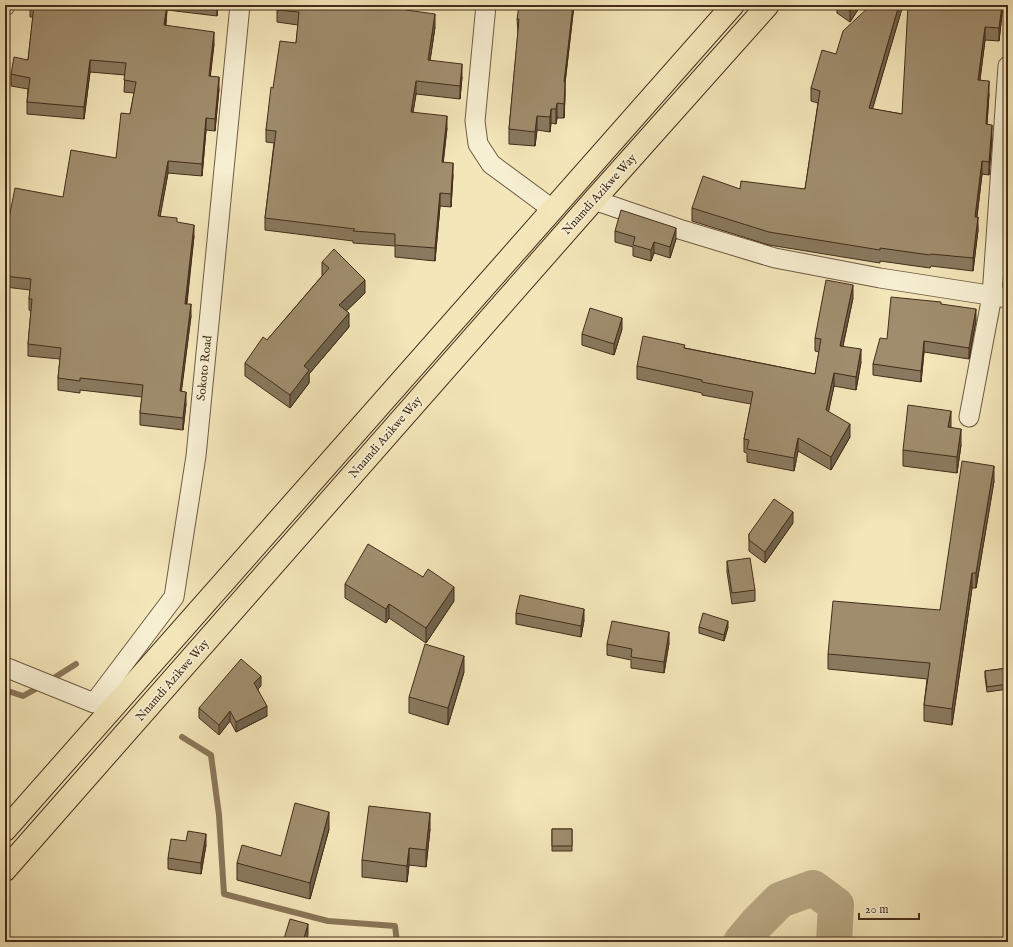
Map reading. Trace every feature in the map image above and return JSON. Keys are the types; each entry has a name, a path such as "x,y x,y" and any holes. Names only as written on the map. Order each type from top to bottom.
{"highway":[{"name":"Nnamdi Azikwe Way","path":"5,830 733,5"},
{"name":"Nnamdi Azikwe Way","path":"5,870 594,200 768,5"}],"street":[{"name":"Sokoto Road","path":"5,667 94,703 174,597 196,456 240,5"},
{"path":"486,5 475,121 478,144 491,164 552,209"},
{"path":"969,417 1000,297 1008,66"},
{"path":"594,200 679,229 775,258 1000,297"}],"building":[{"path":"34,5 167,5 164,25 214,32 209,76 219,77 215,119 206,118 202,164 168,161 158,216 177,218 177,222 194,225 185,304 191,304 180,391 186,392 183,418 140,413 143,385 80,378 80,381 58,378 61,348 28,344 32,299 29,299 31,279 5,276 5,238 15,188 63,197 71,150 116,158 121,113 130,114 136,82 124,80 126,63 90,60 84,107 27,102 30,78 11,74 14,57 28,60"},
{"path":"278,5 406,5 406,10 435,14 428,60 462,64 460,86 416,81 411,112 447,116 442,162 453,163 451,194 440,193 435,248 395,245 395,234 353,231 355,229 265,218 276,131 266,130 271,87 273,88 280,41 296,43 299,12 277,10"},
{"path":"519,5 573,5 564,82 564,104 557,103 556,109 551,109 550,117 537,116 535,132 509,129"},
{"path":"842,5 854,5 850,11"},
{"path":"871,5 899,5 869,108 902,114 908,5 1002,5 999,28 985,27 978,80 989,81 986,124 992,125 989,162 982,161 975,217 978,217 973,258 930,255 880,248 880,250 769,232 692,208 703,176 740,189 741,181 805,189 820,91 811,88 822,50 836,54 843,31"},
{"path":"621,210 676,228 670,247 654,242 651,250 633,245 635,237 615,231"},
{"path":"334,249 365,280 339,305 349,313 304,366 309,370 290,395 245,363 263,337 267,340 329,268 322,262"},
{"path":"826,280 853,285 840,346 861,349 856,377 834,373 826,410 850,424 831,457 798,438 794,458 747,449 749,440 744,439 753,392 702,382 702,380 637,366 643,336 685,345 684,348 815,374 821,339 815,338"},
{"path":"891,297 941,302 941,304 976,309 969,348 924,341 921,371 873,364 880,338 887,339"},
{"path":"590,308 622,318 614,344 582,334"},
{"path":"908,405 951,411 948,427 961,429 957,457 903,450"},
{"path":"962,461 994,466 976,573 972,573 952,709 924,705 930,663 828,654 833,601 940,610"},
{"path":"774,499 793,512 765,552 749,540 749,534"},
{"path":"368,544 423,577 428,569 454,587 426,628 389,604 386,609 345,584"},
{"path":"750,558 755,590 732,593 727,561"},
{"path":"520,595 584,609 581,626 516,613"},
{"path":"703,613 728,621 724,635 699,627"},
{"path":"612,621 669,632 664,662 631,657 632,649 607,644"},
{"path":"425,644 464,656 448,708 409,697"},
{"path":"241,659 261,676 254,683 267,706 236,722 230,711 219,725 199,708"},
{"path":"1008,668 1008,684 987,687 985,671"},
{"path":"295,803 329,812 310,883 237,863 242,845 281,856"},
{"path":"369,806 430,813 426,850 409,848 407,866 362,860"},
{"path":"552,829 572,829 572,846 552,846"},
{"path":"188,831 206,834 201,863 168,858 171,839 186,841"},
{"path":"290,919 308,924 303,942 283,942"}],"waterway":[{"path":"49,681 76,664"},
{"path":"5,690 23,696 41,686"},
{"path":"182,737 211,755 219,815 224,894 328,921 395,926 397,942"},
{"path":"741,942 757,923 780,900 813,888 836,905 834,942"}]}
